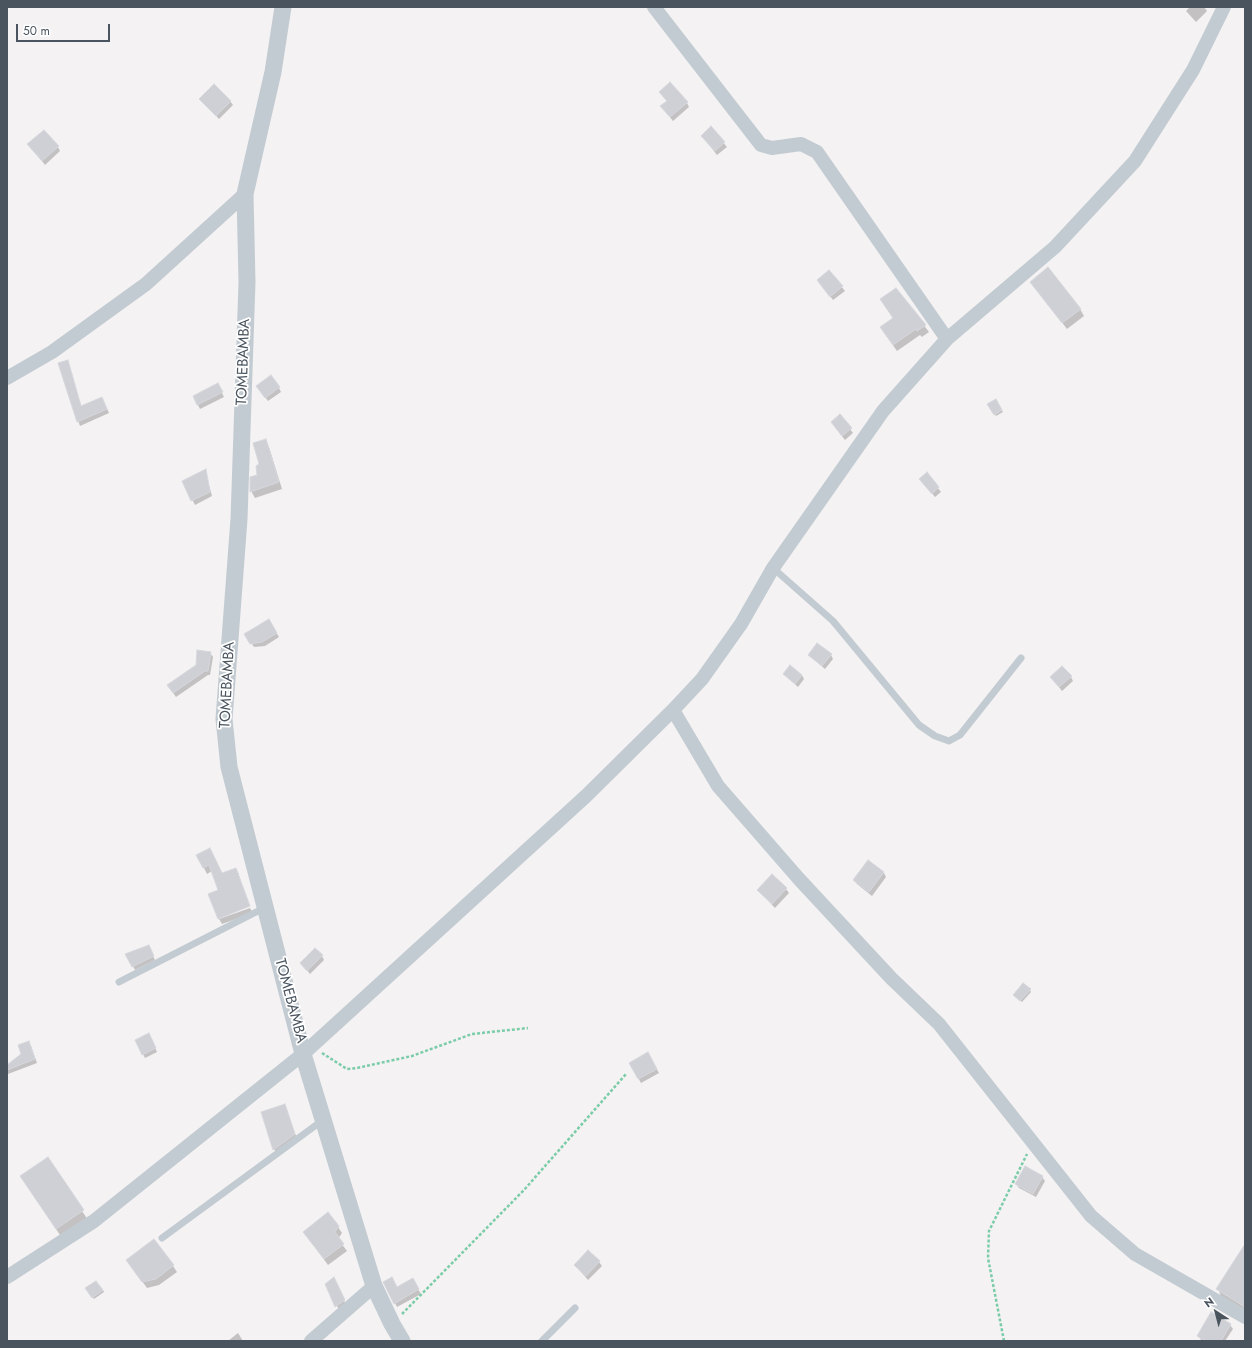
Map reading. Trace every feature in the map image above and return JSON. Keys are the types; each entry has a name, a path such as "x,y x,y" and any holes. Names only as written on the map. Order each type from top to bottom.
{"street":[{"name":"TOMEBAMBA","path":"283,7 273,72 245,194 247,282 239,519 224,719 229,767 264,908 309,1048 323,1120 374,1286 402,1341"},
{"path":"654,7 761,145 772,148 801,144 817,152 947,339"},
{"path":"7,1277 94,1221 309,1048 586,796 673,710 702,679 741,624 773,568 883,411 947,339 1055,247 1135,161 1193,70 1224,7"},
{"path":"7,378 52,352 146,284 245,194"},
{"path":"673,710 718,786 816,897 891,978 939,1024 1091,1216 1135,1254 1245,1317"},
{"path":"311,1341 374,1286"}],"lane":[{"path":"773,568 833,621 919,725 935,736 948,741 960,735 1021,658"},
{"path":"119,982 264,908"},
{"path":"162,1238 323,1120"},
{"path":"542,1341 575,1308"}],"path":[{"path":"309,1048 347,1069 412,1056 472,1034 528,1028"},
{"path":"392,1324 524,1190 626,1074"},
{"path":"1004,1341 988,1258 989,1231 1032,1143"}],"building":[{"path":"670,82 688,102 670,117 660,106 667,101 659,92"},
{"path":"214,84 231,101 216,116 199,99"},
{"path":"711,126 725,142 715,151 701,136"},
{"path":"44,130 59,146 42,161 27,144"},
{"path":"1048,267 1081,309 1062,323 1030,282"},
{"path":"829,270 843,286 830,297 817,280"},
{"path":"896,288 926,325 917,331 916,329 893,345 880,327 893,318 880,299"},
{"path":"68,360 81,406 102,397 107,409 77,422 58,363"},
{"path":"271,375 280,387 265,398 256,386"},
{"path":"218,383 223,392 197,405 193,396"},
{"path":"996,399 1002,410 994,415 987,404"},
{"path":"840,414 852,428 842,436 831,422"},
{"path":"266,439 279,482 250,492 250,477 257,475 256,466 259,464 253,443"},
{"path":"206,469 210,492 191,501 182,481"},
{"path":"927,472 939,487 932,494 919,479"},
{"path":"269,619 277,633 262,642 250,644 244,634"},
{"path":"817,643 832,654 822,666 808,655"},
{"path":"197,650 211,652 208,671 205,671 173,693 167,685 196,665"},
{"path":"790,665 802,675 795,684 783,674"},
{"path":"1062,666 1072,676 1059,687 1050,677"},
{"path":"210,848 222,873 236,868 250,906 218,919 208,894 218,890 209,865 203,868 196,855"},
{"path":"868,860 884,872 869,892 853,880"},
{"path":"772,874 787,888 772,904 757,890"},
{"path":"149,945 154,956 132,967 125,954"},
{"path":"315,948 323,955 307,971 300,963"},
{"path":"1023,983 1031,989 1020,1001 1013,995"},
{"path":"149,1033 156,1048 142,1055 135,1040"},
{"path":"29,1041 35,1059 7,1070 7,1065 21,1054 18,1045"},
{"path":"648,1052 657,1069 638,1079 629,1063"},
{"path":"285,1104 295,1134 273,1150 261,1112"},
{"path":"48,1157 84,1210 56,1229 20,1176"},
{"path":"1025,1166 1043,1176 1033,1194 1015,1184"},
{"path":"328,1212 339,1226 335,1232 344,1244 324,1259 303,1232"},
{"path":"154,1239 174,1265 156,1279 142,1282 126,1260"},
{"path":"1245,1244 1245,1307 1216,1289"},
{"path":"588,1250 600,1261 586,1276 574,1265"},
{"path":"334,1277 345,1300 335,1307 325,1284"},
{"path":"392,1277 397,1287 413,1278 419,1289 394,1304 383,1282"},
{"path":"96,1281 103,1290 92,1298 85,1288"},
{"path":"1211,1312 1231,1324 1221,1341 1206,1341 1197,1336"}]}
